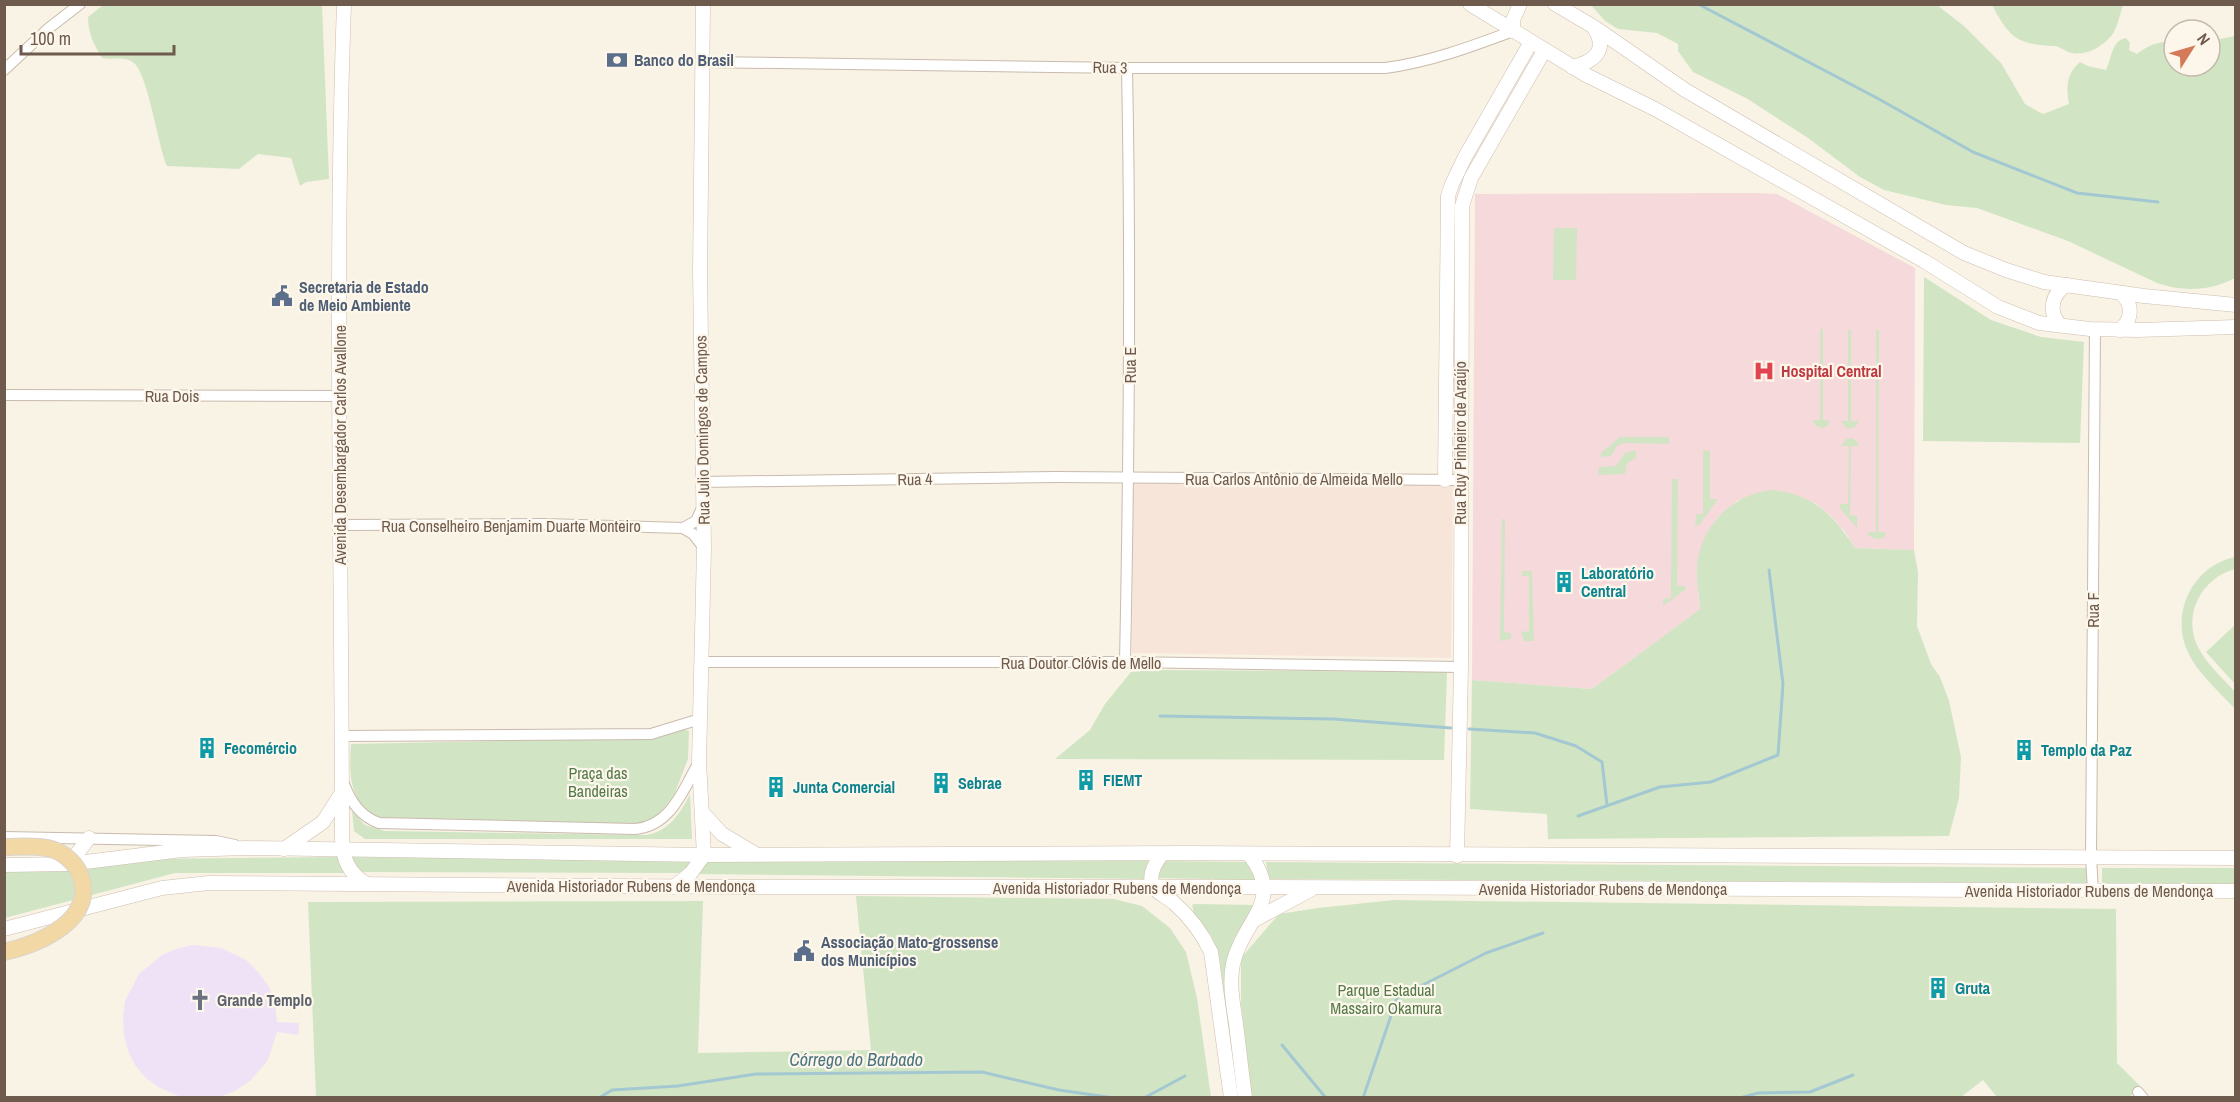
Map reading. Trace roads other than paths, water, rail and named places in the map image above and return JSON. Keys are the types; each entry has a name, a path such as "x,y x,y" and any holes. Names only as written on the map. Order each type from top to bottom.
{"main road":[{"name":"Avenida Desembargador Carlos Avallone","path":"342,850 339,396 341,93 344,4"},
{"name":"Rua Julio Domingos de Campos","path":"703,4 700,271 704,548 699,762 704,855"},
{"path":"1470,4 1544,51 1654,109 1924,261 1998,307 2039,322 2095,329 2235,327"},
{"path":"1513,31 1513,20 1520,4"},
{"path":"1555,4 1571,8 1594,27 1685,90 1964,253 2044,282 2235,305"},
{"path":"1572,67 1585,64 1594,58 1600,49 1601,40 1594,27"},
{"name":"Rua Ruy Pinheiro de Araújo","path":"1445,480 1448,196 1465,157 1531,42"},
{"name":"Rua Ruy Pinheiro de Araújo","path":"1457,856 1461,667 1462,206 1471,178 1544,51"},
{"path":"2060,325 2054,316 2053,300 2057,292 2067,285"},
{"path":"2120,330 2127,323 2130,308 2128,301 2121,293"},
{"path":"283,849 323,822 342,785"},
{"path":"702,812 722,834 756,854"},
{"path":"69,864 89,838"},
{"path":"4,847 53,849 64,855 78,871 83,893 74,917 57,932 39,941 4,952"},
{"name":"Avenida Historiador Rubens de Mendonça","path":"4,866 69,864 182,850 247,848 704,855 1249,854 2235,858"},
{"path":"342,850 349,870 365,883"},
{"path":"1162,854 1155,862 1152,871 1155,888 1188,916 1203,935 1211,952 1232,1098"},
{"path":"1245,1098 1231,978 1239,945 1256,919 1263,903 1265,887 1258,867 1249,854"},
{"path":"674,887 691,873 704,855"},
{"name":"Avenida Historiador Rubens de Mendonça","path":"4,929 162,888 208,883 674,887 2235,891"},
{"path":"1256,919 1313,888"}],"street":[{"path":"4,70 49,28 80,4"},
{"name":"Rua 3","path":"702,62 1127,68 1385,68 1441,57 1513,31"},
{"name":"Rua E","path":"1125,662 1130,218 1127,68"},
{"name":"Rua F","path":"2093,891 2091,857 2095,329"},
{"name":"Rua Dois","path":"4,395 339,396"},
{"name":"Rua Carlos Antônio de Almeida Mello","path":"1128,477 1460,480"},
{"name":"Rua 4","path":"702,482 1128,477"},
{"path":"683,528 696,521 703,506"},
{"name":"Rua Conselheiro Benjamim Duarte Monteiro","path":"340,525 544,524 683,528"},
{"path":"683,528 693,534 704,548"},
{"name":"Rua Doutor Clóvis de Mello","path":"700,662 1125,662 1461,667"},
{"path":"342,736 651,734 700,718"},
{"path":"342,785 356,806 370,820 379,823 647,828 666,816 699,762"},
{"name":"Avenida Historiador Rubens de Mendonça","path":"4,837 216,841 247,848"}],"waterway":[{"path":"1698,4 1877,98 1973,152 2077,193 2158,202"},
{"name":"Córrego do Barbado","path":"1578,816 1660,787 1711,782 1778,755 1783,684 1769,570"},
{"path":"1160,716 1334,719 1451,728"},
{"path":"1469,729 1535,733 1576,746 1602,762 1607,805"},
{"name":"Córrego do Barbado","path":"1363,1098 1397,998 1486,953 1543,933"},
{"name":"Córrego do Barbado","path":"1282,1045 1326,1098"},
{"name":"Córrego do Barbado","path":"599,1098 612,1090 678,1086 756,1074 982,1072 1059,1090 1114,1098"},
{"path":"1740,1098 1758,1093 1810,1092 1853,1075"},
{"name":"Córrego do Barbado","path":"1144,1098 1185,1076"}],"place":[{"name":"Banco do Brasil","path":"617,60"},
{"name":"Secretaria de Estado de Meio Ambiente","path":"282,296"},
{"name":"Hospital Central","path":"1764,371"},
{"name":"Laboratório Central","path":"1564,582"},
{"name":"Fecomércio","path":"207,748"},
{"name":"Templo da Paz","path":"2024,750"},
{"name":"FIEMT","path":"1086,780"},
{"name":"Sebrae","path":"941,783"},
{"name":"Junta Comercial","path":"776,787"},
{"name":"Associação Mato-grossense dos Municípios","path":"804,951"},
{"name":"Gruta","path":"1938,988"},
{"name":"Grande Templo","path":"200,1000"}],"park label":[{"name":"Praça das Bandeiras","path":"598,782"},
{"name":"Parque Estadual Massairo Okamura","path":"1386,999"}]}
